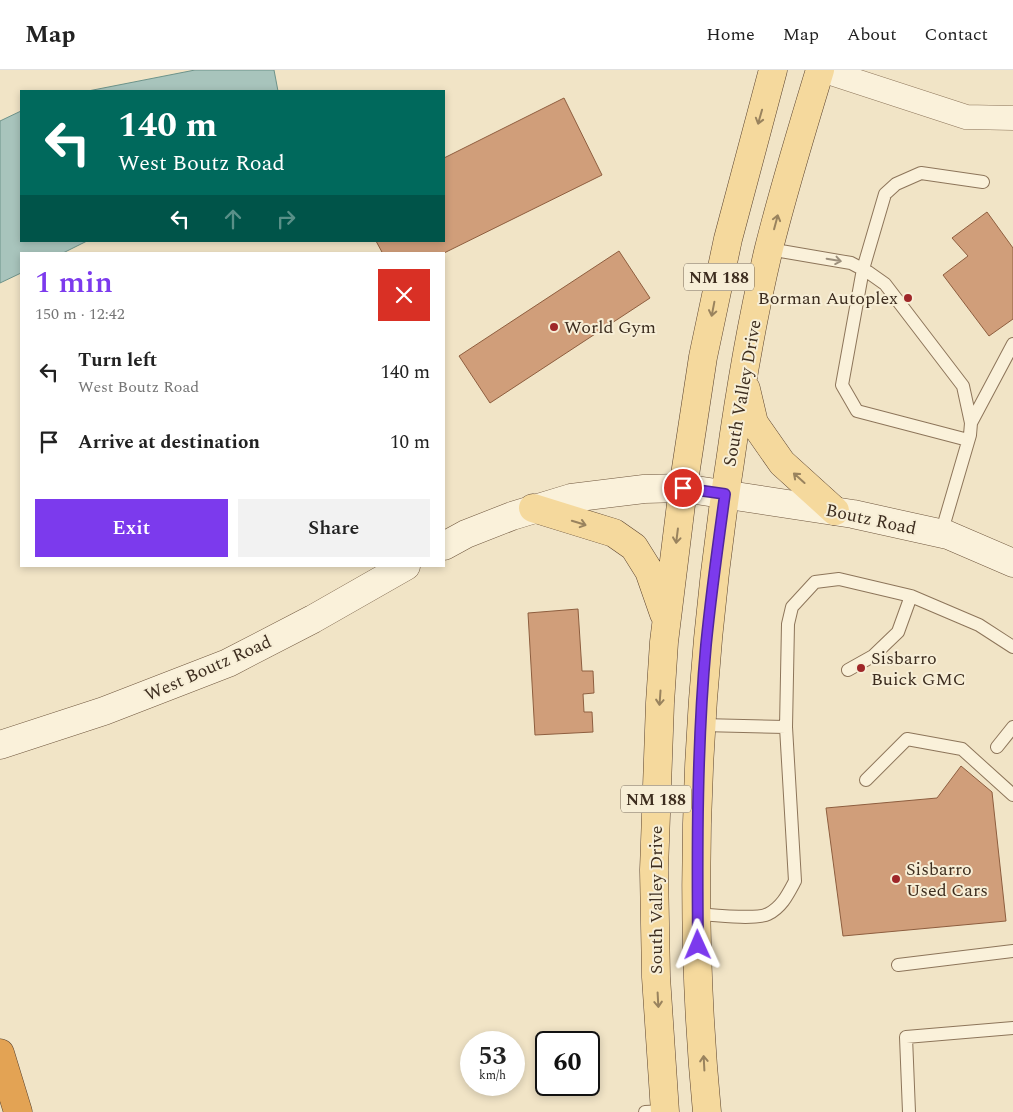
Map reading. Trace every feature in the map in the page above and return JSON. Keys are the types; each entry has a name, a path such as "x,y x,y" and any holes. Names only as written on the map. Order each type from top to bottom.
{"highway":[{"path":"0,1053 18,1112"}],"main road":[{"name":"South Valley Drive","path":"658,1112 654,870 660,703 666,622 683,488 703,357 728,239 773,70"},
{"name":"South Valley Drive","path":"707,1112 699,976 696,871 706,646 725,494 743,378 769,249 797,146 821,70"},
{"path":"743,378 754,423 782,463 835,511"},
{"path":"533,508 614,533 634,547 649,571 666,622"}],"street":[{"path":"821,70 966,117 1013,118"},
{"path":"445,545 466,534 533,508 571,498 644,489 683,488 725,494"},
{"name":"Boutz Road","path":"725,494 835,511 948,535 1013,563"},
{"name":"West Boutz Road","path":"0,745 104,712 228,663 313,619 404,567"}],"lane":[{"path":"968,440 857,411 842,385 863,269 885,194 896,184 921,173 983,182"},
{"path":"769,249 851,264 863,269 885,284 963,386 971,423"},
{"path":"941,534 968,440 971,423 1013,344"},
{"path":"698,914 735,917 767,915 786,900 795,881 786,727 788,624 792,607 816,582 839,579 911,596 979,625 1013,647"},
{"path":"848,670 874,656 898,632 911,596"},
{"path":"702,725 786,727"},
{"path":"998,748 1013,727"},
{"path":"866,780 907,739 962,749 1013,795"},
{"path":"898,965 1013,951"},
{"path":"909,1112 906,1038 1013,1028"}],"water":[{"path":"195,70 274,70 278,90 93,90"},
{"path":"20,111 20,242 85,242 65,252 20,252 20,273 0,283 0,121"}],"building":[{"path":"564,98 602,175 445,253 382,252 377,242 445,242 445,158"},
{"path":"987,212 1013,248 1013,319 989,336 943,275 968,256 952,238"},
{"name":"World Gym","path":"619,251 650,298 490,403 459,356"},
{"path":"578,609 582,671 593,671 594,693 583,694 584,712 592,712 593,732 535,735 528,613"},
{"path":"961,766 992,792 1006,921 843,936 826,808 937,798"}],"place":[{"name":"Borman Autoplex","path":"908,298"},
{"name":"World Gym","path":"554,327"},
{"name":"Sisbarro Buick GMC","path":"861,668"},
{"name":"Sisbarro Used Cars","path":"896,879"}],"route":[{"path":"683,488 725,494 706,646 702,706 696,871 698,945"}]}
